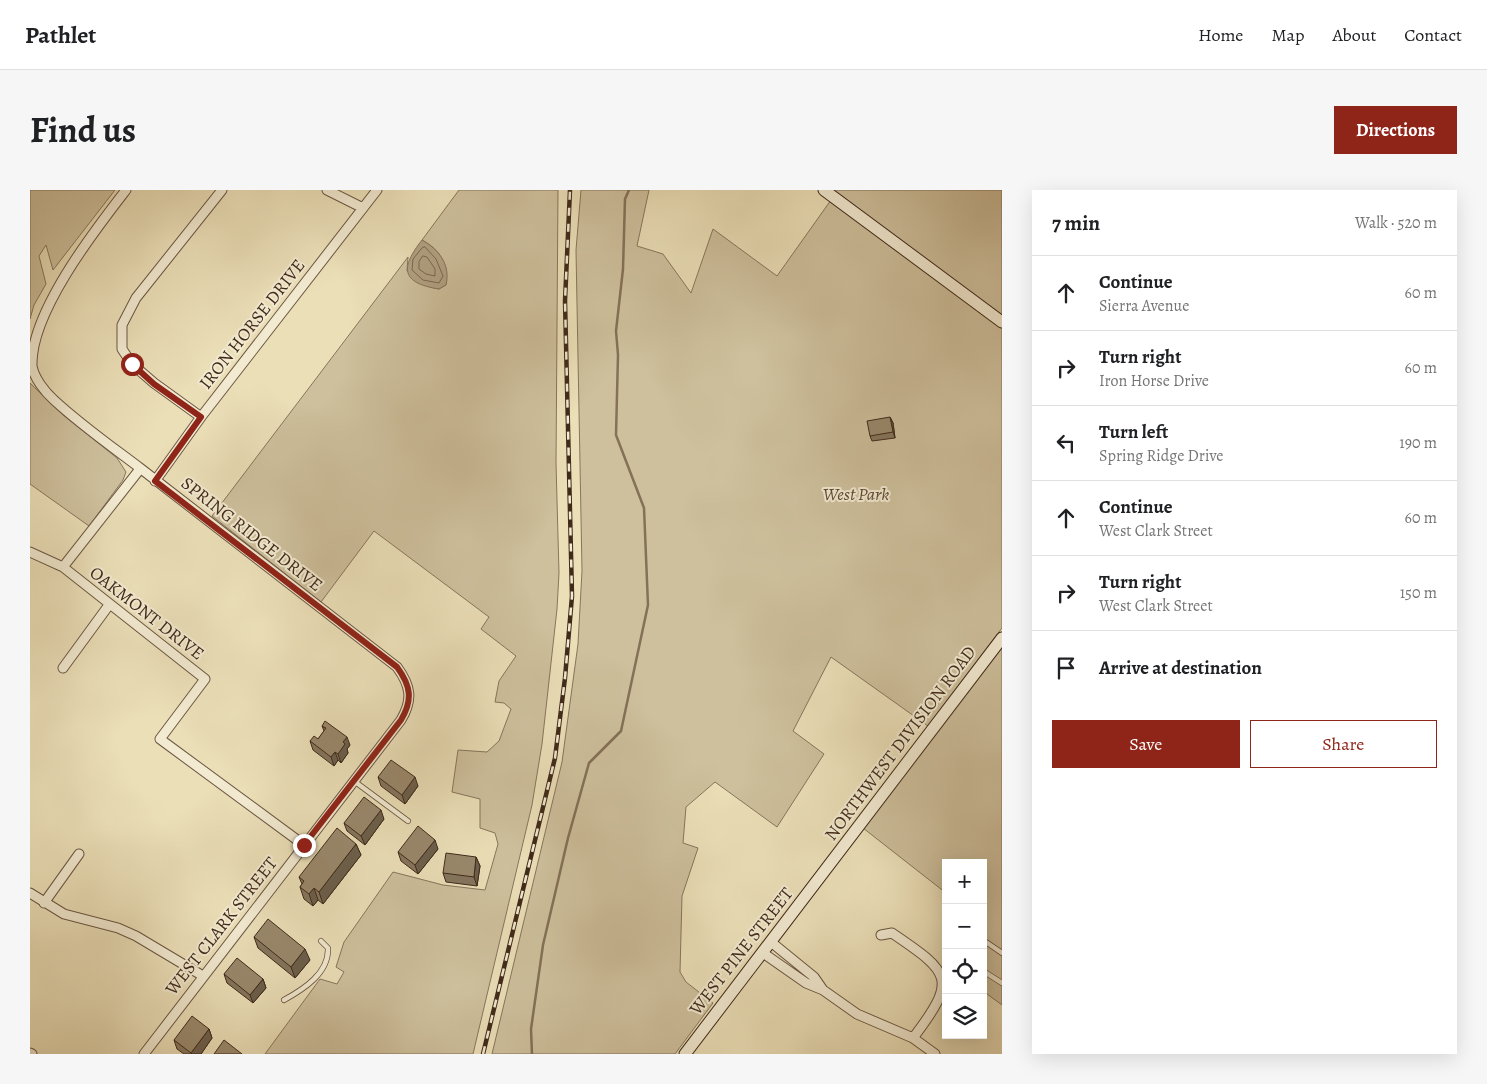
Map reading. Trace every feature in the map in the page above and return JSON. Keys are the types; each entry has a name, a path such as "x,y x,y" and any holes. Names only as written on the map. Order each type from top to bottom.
{"street":[{"path":"30,356 30,342 43,307 83,246 126,190"},
{"path":"201,417 154,384 132,364 122,349 122,325 136,298 222,190"},
{"path":"327,190 363,208"},
{"name":"IRON HORSE DRIVE","path":"155,481 201,417 377,190"},
{"path":"824,190 1002,322"},
{"name":"SPRING RIDGE DRIVE","path":"30,356 34,374 52,399 155,481 353,633"},
{"name":"OAKMONT DRIVE","path":"140,468 63,567 205,679 160,739 304,845"},
{"path":"30,552 63,567"},
{"path":"63,668 109,605"},
{"name":"WEST CLARK STREET","path":"144,1054 408,709 410,694 408,684 397,667 353,633"},
{"name":"NORTHWEST DIVISION ROAD","path":"826,870 1002,638"},
{"path":"44,903 79,854"},
{"name":"WEST PINE STREET","path":"685,1054 826,870"},
{"path":"30,893 64,914 118,928 136,936 203,976"},
{"path":"881,935 892,933 924,954 938,969 942,980"},
{"path":"771,942 814,977 823,990"},
{"path":"762,953 806,983 823,990 857,1014 913,1038 935,1054"},
{"path":"913,1038 935,1010 942,991"}],"lane":[{"path":"354,781 408,821"},
{"path":"284,1000 305,989 324,967 328,957 328,948 321,941"},
{"path":"987,942 1002,953"},
{"path":"987,974 1002,983"}],"green space":[{"path":"30,190 115,190 53,270 46,245 39,256 46,284 34,305 30,319"},
{"path":"459,190 558,190 556,463 559,573 557,609 542,744 532,805 473,1054 265,1054 320,979 337,984 344,972 336,967 344,942 393,872 443,885 485,890 498,844 495,833 480,828 480,799 452,792 458,750 487,752 499,741 511,709 504,703 495,702 499,681 516,656 481,629 489,617 374,531 321,602 212,516 408,257 407,271 430,287 439,289 446,285 442,258 434,248 422,240"},
{"name":"West Park","path":"581,190 649,190 637,246 663,254 691,293 713,229 777,276 836,193 833,190 1002,190 1002,628 928,726 831,657 793,731 824,754 777,827 715,782 686,807 683,843 698,848 682,896 680,972 686,982 713,1003 675,1054 492,1054 562,762 578,644 582,571 576,250"},
{"path":"30,383 63,415 117,458 126,472 123,480 89,526 30,484"},
{"path":"1002,647 1002,1005 987,994 987,859 942,859 942,890 863,828"}],"water":[{"path":"422,240 438,253 445,264 447,270 446,285 439,289 417,283 408,273 410,259"}],"building":[{"path":"890,417 893,432 870,436 867,421"},
{"path":"325,721 347,737 343,742 345,744 338,754 335,752 331,757 310,741 314,736 318,739 326,728 322,726"},
{"path":"391,760 415,777 402,795 378,777"},
{"path":"364,797 381,810 361,836 344,823"},
{"path":"418,826 435,840 415,865 398,852"},
{"path":"337,828 356,844 319,892 314,888 309,894 300,887 304,881 299,877"},
{"path":"446,853 476,857 474,877 443,873"},
{"path":"268,919 305,949 291,967 254,937"},
{"path":"237,958 263,979 250,995 224,974"},
{"path":"192,1016 209,1029 191,1053 174,1040"},
{"path":"224,1040 242,1054 214,1054"}],"waterway":[{"path":"532,1054 531,1029 543,945 568,838 589,763 621,731 648,605 644,508 616,435 618,355 616,331 623,269 625,199 629,190"}],"railway":[{"path":"483,1054 555,758 565,678 572,596 565,301 570,190"}],"route":[{"path":"132,364 154,384 201,417 155,481 397,667 408,684 410,702 401,720 304,845"}]}
